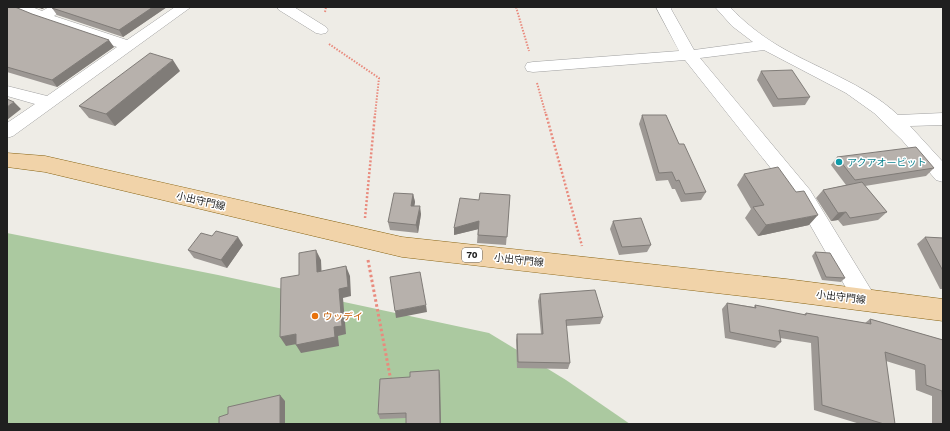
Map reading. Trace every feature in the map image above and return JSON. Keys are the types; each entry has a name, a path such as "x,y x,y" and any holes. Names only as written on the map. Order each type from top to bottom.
{"main road":[{"name":"小出守門線","path":"7,160 45,164 402,247 943,310"}],"street":[{"path":"20,7 43,17 128,46"},
{"path":"43,17 59,7"},
{"path":"7,132 184,7"},
{"path":"284,7 321,30"},
{"path":"666,7 664,7 689,55 803,195 866,300"},
{"path":"722,7 736,24 767,45 870,102 905,132 943,174"},
{"path":"533,67 689,55 767,45"},
{"path":"7,91 49,102"},
{"path":"893,121 943,119"}],"path":[{"path":"326,7 320,37 379,78 363,238 391,384"},
{"path":"516,7 588,268"}],"green space":[{"path":"7,233 218,275 489,333 566,380 630,424 7,424"}],"building":[{"path":"7,7 15,7 109,40 52,80 7,67"},
{"path":"153,7 119,30 52,8"},
{"path":"150,53 173,60 106,114 79,106"},
{"path":"792,70 810,97 778,99 761,71"},
{"path":"7,99 14,102 7,107"},
{"path":"642,115 666,115 679,144 684,144 706,192 685,194 679,180 676,181 672,172 659,173"},
{"path":"916,147 934,168 855,180 837,157"},
{"path":"778,167 796,192 804,191 818,215 766,225 753,207 764,205 744,174"},
{"path":"862,182 887,212 850,218 846,212 838,213 823,190"},
{"path":"394,193 413,194 411,206 420,206 416,225 388,222"},
{"path":"480,193 510,195 507,237 478,235 479,221 454,228 460,198 479,200"},
{"path":"641,218 651,245 622,247 613,221"},
{"path":"216,231 238,237 221,260 188,250 201,233 212,236"},
{"path":"925,237 943,238 943,271"},
{"name":"ウッデイ","path":"316,250 317,272 346,266 348,287 339,289 342,326 334,327 335,337 296,345 296,334 280,337 281,278 299,275 299,253"},
{"path":"815,252 830,253 845,278 826,277"},
{"path":"420,272 426,305 395,311 390,277"},
{"path":"595,290 603,317 566,320 570,363 518,362 517,334 543,334 540,294"},
{"path":"727,303 756,308 755,305 806,315 806,313 871,324 870,319 943,340 943,409 942,391 926,385 925,365 885,352 895,424 884,424 822,405 818,337 779,330 781,342 730,332"},
{"path":"439,370 440,424 406,424 406,413 378,414 380,379 410,377 410,372"},
{"path":"280,395 280,424 219,424 219,417 228,414 228,407"}],"place":[{"name":"アクアオービット","path":"839,162"},
{"name":"ウッデイ","path":"315,316"}]}
